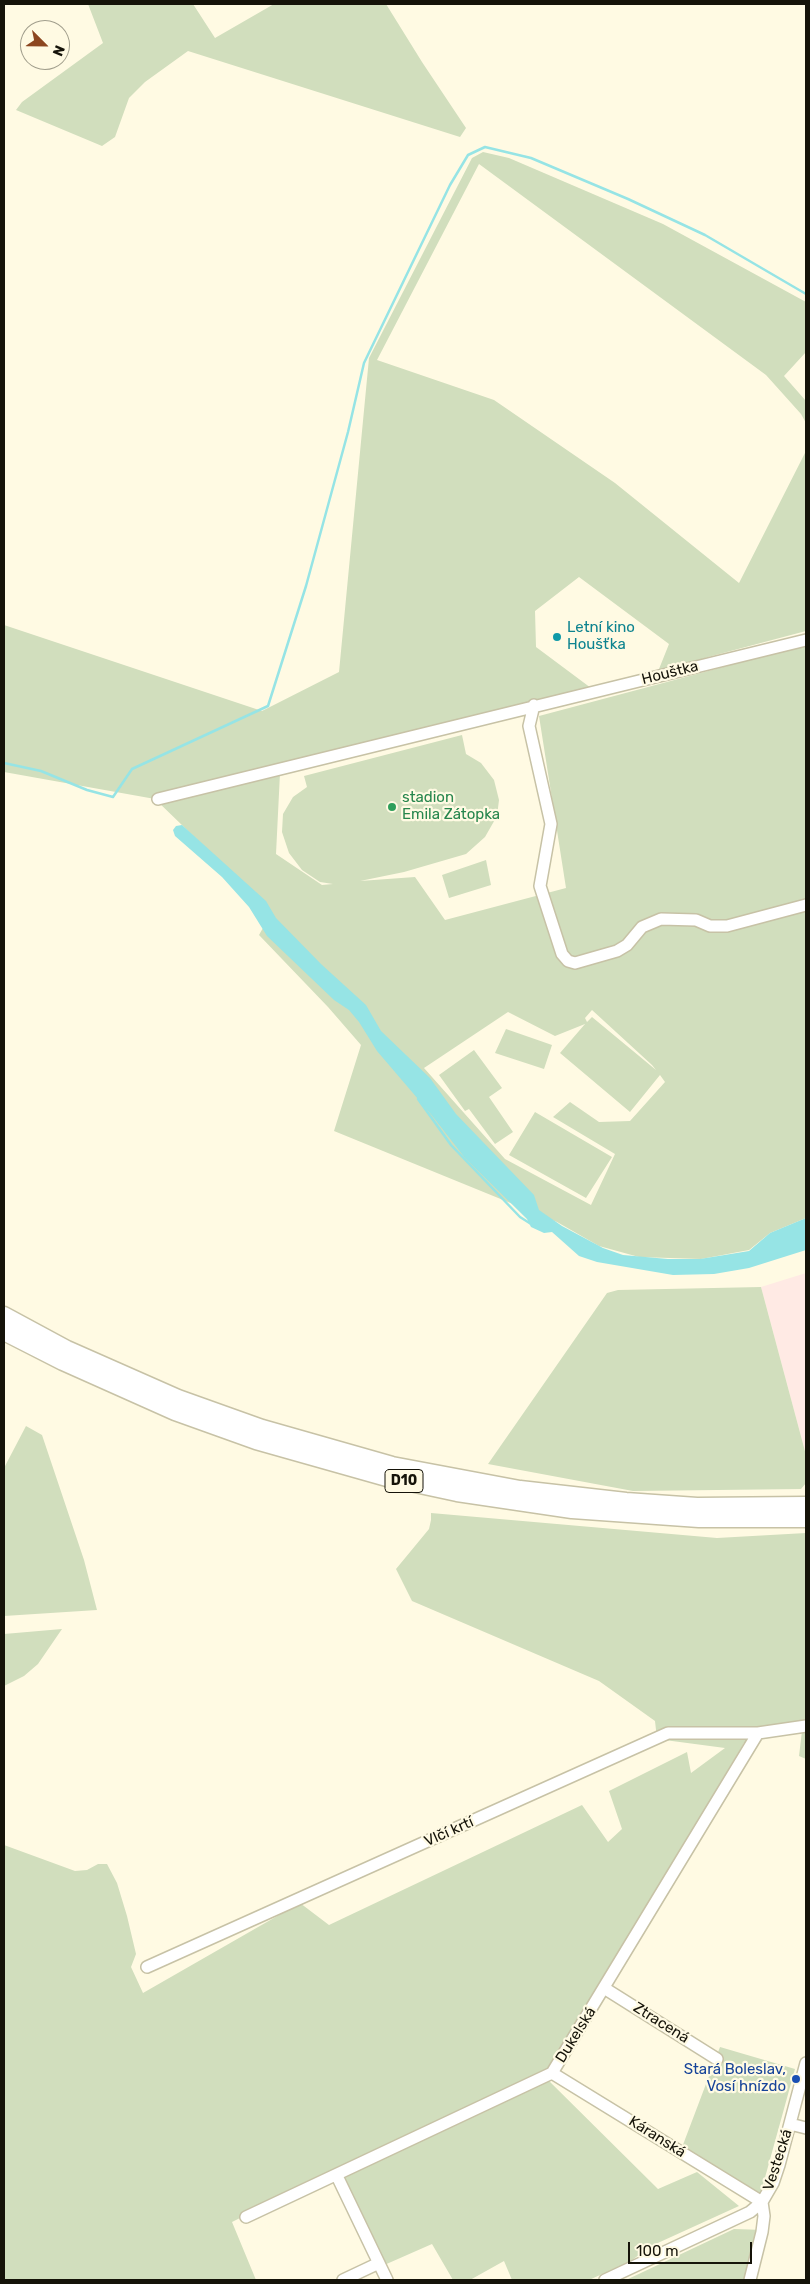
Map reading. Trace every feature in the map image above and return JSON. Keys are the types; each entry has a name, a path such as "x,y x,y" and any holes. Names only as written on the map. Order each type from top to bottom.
{"highway":[{"name":"D10","path":"4,1316 27,1336 114,1386 175,1412 256,1441 387,1478 457,1493 581,1511 699,1519 806,1519"},
{"name":"D10","path":"4,1332 27,1336 178,1398 262,1428 392,1465 520,1490 626,1502 697,1506 806,1505"}],"street":[{"name":"Houštka","path":"158,799 534,705 806,640"},
{"path":"534,705 529,726 551,824 540,886 562,954 568,960 575,964 617,952 628,945 642,927 667,918 696,920 710,926 727,926 806,905"},
{"name":"Vlčí krtí","path":"147,1967 668,1733 758,1733 806,1726"},
{"name":"Dukelská","path":"246,2217 337,2176 552,2073 758,1733"},
{"name":"Ztracená","path":"604,1988 717,2059"},
{"name":"Vestecká","path":"605,2280 750,2212 762,2202 773,2183 806,2063"},
{"name":"Káranská","path":"552,2073 762,2202"},
{"path":"790,2124 806,2128"},
{"path":"337,2176 387,2280"},
{"path":"750,2280 762,2232 764,2216 762,2202"},
{"path":"343,2280 379,2263"}],"shaded area":[{"path":"806,1273 806,1455 761,1287"}],"green space":[{"path":"88,4 193,4 215,38 274,4 386,4 466,128 460,137 188,51 145,82 129,98 115,137 102,146 16,110 22,102 66,70 70,70 70,67 103,43"},
{"path":"483,152 509,158 663,224 806,302 806,352 784,376 806,401 806,423 801,414 766,375 479,164 377,360 494,400 615,483 739,583 806,451 806,631 708,657 657,674 669,644 579,577 535,611 536,647 591,688 280,773 276,854 322,885 333,884 320,882 302,870 289,853 282,832 283,814 293,797 307,787 304,776 462,735 466,754 481,763 494,780 499,800 497,816 485,837 466,854 404,872 360,881 415,877 445,920 566,888 539,716 806,645 806,1218 770,1233 749,1250 701,1259 639,1257 599,1246 557,1222 334,1131 361,1045 328,1007 259,935 272,912 155,799 4,772 4,625 262,711 339,672 369,358 472,158","holes":["592,1010 652,1065 656,1070 592,1017 587,1022 585,1018","508,1012 555,1036 585,1024 560,1053 630,1112 660,1075 665,1082 630,1121 599,1122 570,1102 553,1117 615,1154 591,1205 505,1159 424,1068"]},
{"path":"486,860 491,885 449,898 442,875"},
{"path":"506,1029 552,1045 544,1069 495,1053"},
{"path":"474,1050 502,1088 489,1097 513,1132 495,1144 469,1109 465,1111 439,1075"},
{"path":"535,1112 612,1157 586,1198 509,1155"},
{"path":"761,1287 806,1455 806,1483 801,1489 633,1491 488,1464 607,1293 618,1290"},
{"path":"26,1426 42,1435 84,1560 97,1610 4,1616 4,1468"},
{"path":"431,1513 717,1538 806,1533 806,1759 799,1756 802,1731 744,1743 545,2077 658,2189 697,2172 739,2206 649,2247 631,2261 589,2280 512,2280 504,2261 470,2280 453,2280 432,2244 382,2266 338,2169 232,2222 256,2280 4,2280 4,1845 75,1871 87,1870 98,1864 107,1864 117,1883 127,1916 136,1954 131,1967 143,1993 300,1903 329,1925 582,1805 608,1842 622,1829 609,1791 687,1752 691,1773 725,1748 657,1739 655,1721 599,1681 412,1601 396,1569 429,1529"},
{"path":"62,1629 38,1664 24,1676 4,1686 4,1634"},
{"path":"720,2047 795,2069 761,2192 750,2194 681,2150"},
{"path":"734,2229 765,2230 752,2280 626,2280"}],"water":[{"path":"182,825 266,901 276,918 321,964 366,1005 381,1031 430,1078 456,1114 534,1195 539,1210 562,1226 603,1248 623,1255 668,1259 700,1259 749,1251 770,1233 806,1218 806,1250 749,1268 714,1274 673,1275 597,1262 579,1256 552,1232 544,1233 531,1227 527,1219 465,1158 430,1113 377,1051 349,1010 334,1000 267,936 249,907 222,877 175,836 173,830 176,826"}],"waterway":[{"path":"4,763 41,771 87,790 113,797 132,769 268,706 306,586 348,432 364,363 450,185 468,155 485,147 531,158 628,199 705,235 806,294"},
{"path":"418,1099 451,1145 520,1217 531,1224"}],"place":[{"name":"Letní kino Houšťka","path":"557,637"},
{"name":"stadion Emila Zátopka","path":"392,807"},
{"name":"Stará Boleslav, Vosí hnízdo","path":"796,2079"}]}
